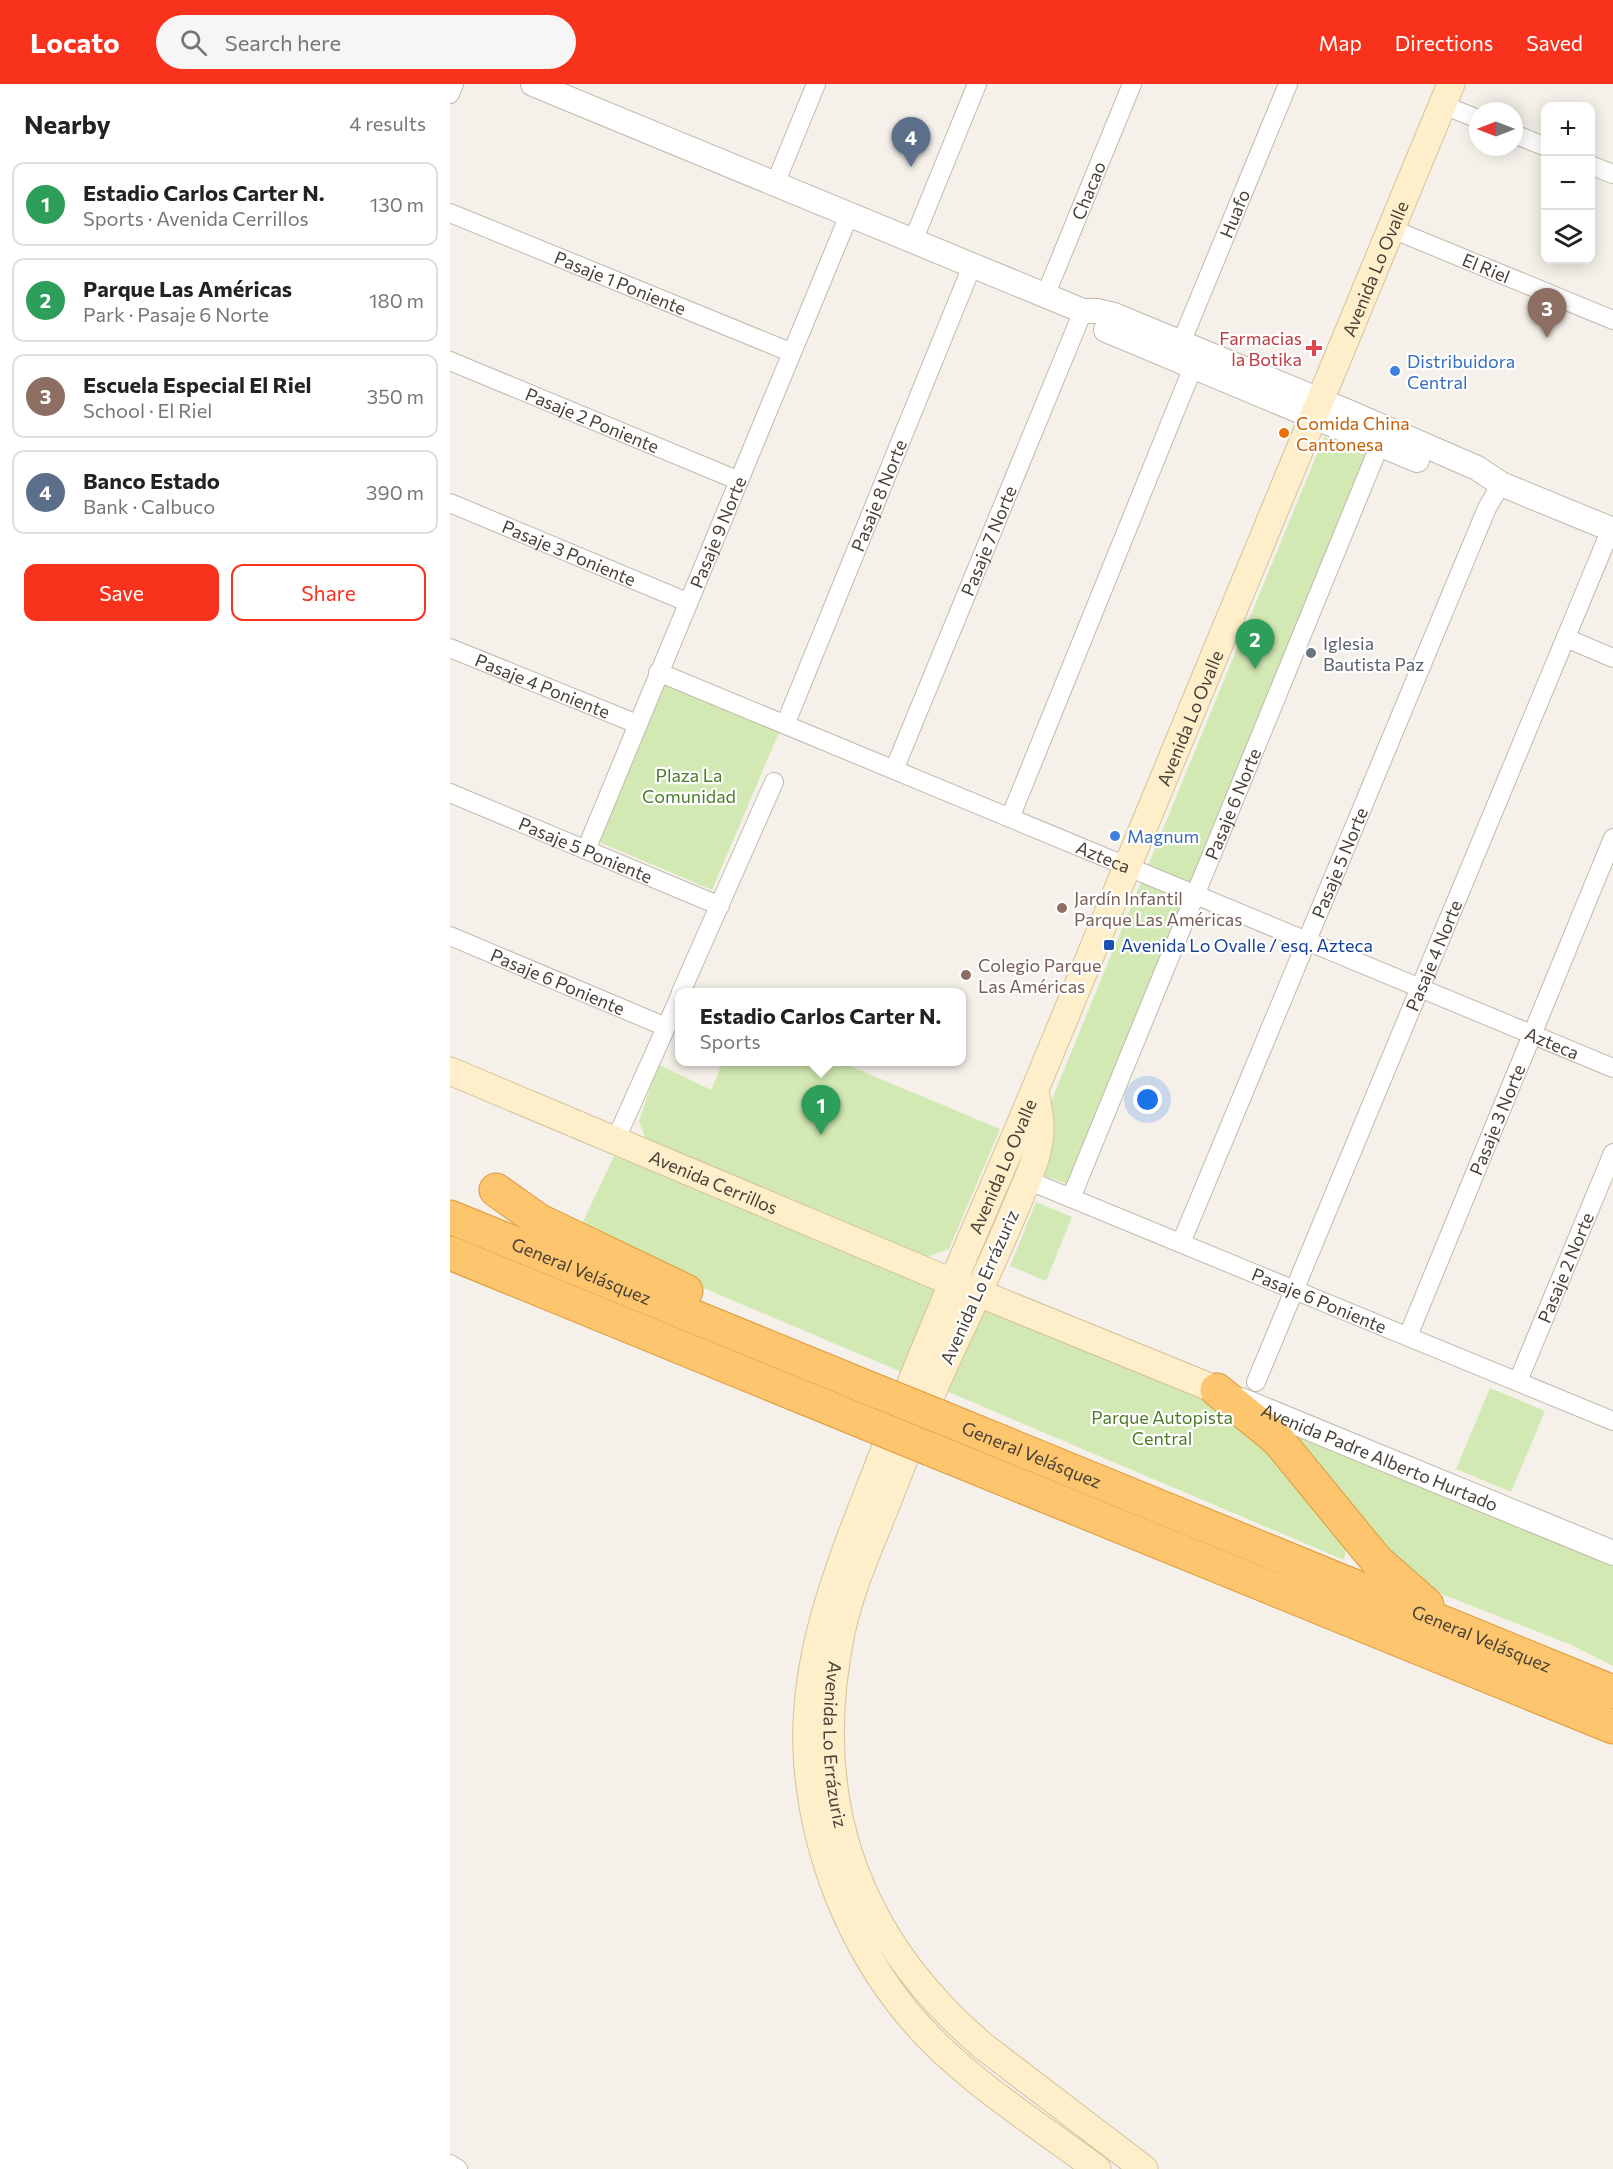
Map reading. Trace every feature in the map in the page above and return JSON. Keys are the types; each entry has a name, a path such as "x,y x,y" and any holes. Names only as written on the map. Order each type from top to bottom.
{"highway":[{"path":"496,1190 538,1220 696,1295 814,1366"},
{"name":"General Velásquez","path":"450,1217 1613,1692"},
{"name":"General Velásquez","path":"450,1253 1613,1727"},
{"path":"1217,1390 1278,1440 1357,1538 1397,1581 1428,1606 1468,1633"}],"main road":[{"name":"Avenida Lo Ovalle","path":"954,1283 1447,94"},
{"name":"Avenida Cerrillos","path":"450,1071 616,1139 979,1294"},
{"name":"Avenida Lo Errázuriz","path":"1035,1091 1041,1126 1038,1146 1027,1180 979,1294 926,1404 865,1561 842,1631 832,1685 830,1732 840,1821 851,1859 869,1905 897,1953 935,2001 983,2046 1144,2169"},
{"name":"Avenida Lo Errázuriz","path":"954,1283 918,1363 834,1582 822,1623 811,1674 807,1729 808,1769 816,1819 831,1877 844,1909 873,1965 909,2016 987,2087 1097,2169"},
{"name":"Avenida Padre Alberto Hurtado","path":"979,1294 1217,1390"}],"street":[{"path":"450,94 454,84"},
{"path":"533,84 1083,311 1103,328 1193,367 1468,464 1501,484 1612,530"},
{"path":"775,184 816,84"},
{"path":"913,241 977,84"},
{"name":"Chacao","path":"1045,296 1132,84"},
{"name":"Huafo","path":"1181,343 1288,84"},
{"path":"1447,94 1469,112"},
{"path":"1523,138 1541,145"},
{"path":"1595,167 1613,174"},
{"name":"Pasaje 1 Poniente","path":"450,213 790,352"},
{"name":"Pasaje 9 Norte","path":"586,850 737,480 849,214"},
{"name":"El Riel","path":"1392,229 1613,320"},
{"name":"Pasaje 8 Norte","path":"785,725 972,266"},
{"path":"1083,311 1114,315 1181,343 1317,409 1380,444 1462,478 1481,484 1501,484"},
{"name":"Pasaje 7 Norte","path":"894,770 1083,311"},
{"name":"Pasaje 2 Poniente","path":"450,361 737,480"},
{"path":"1010,818 1193,367"},
{"name":"Pasaje 6 Norte","path":"1071,1198 1380,444"},
{"name":"Pasaje 5 Norte","path":"1181,1243 1487,508 1501,484"},
{"name":"Pasaje 3 Poniente","path":"450,503 687,602"},
{"name":"Pasaje 4 Norte","path":"1256,1382 1612,530"},
{"path":"1566,638 1613,658"},
{"name":"Pasaje 4 Poniente","path":"450,648 637,724"},
{"name":"Azteca","path":"658,672 1613,1068"},
{"path":"684,988 774,782"},
{"name":"Pasaje 5 Poniente","path":"450,793 720,906"},
{"name":"Pasaje 3 Norte","path":"1408,1336 1613,838"},
{"name":"Pasaje 6 Poniente","path":"450,936 666,1027"},
{"path":"616,1139 675,1007"},
{"name":"Pasaje 2 Norte","path":"1518,1382 1613,1153"},
{"name":"Pasaje 6 Poniente","path":"1027,1180 1613,1420"},
{"name":"Avenida Padre Alberto Hurtado","path":"1217,1390 1613,1554"},
{"path":"450,2164 458,2169"}],"green space":[{"path":"1324,437 1368,456 1067,1184 1039,1174 1045,1116"},
{"name":"Plaza La Comunidad","path":"666,681 780,730 712,890 599,842"},
{"path":"658,1064 711,1090 721,1066 850,1066 1000,1129 949,1249 922,1259 646,1140 639,1121"},
{"name":"Parque Autopista Central","path":"614,1156 1164,1373 1240,1415 1347,1543 1344,1560 673,1275 580,1228"},
{"path":"1036,1202 1072,1217 1046,1281 1010,1266"},
{"path":"1490,1388 1545,1411 1511,1492 1456,1469"},
{"name":"Parque Autopista Central","path":"1279,1423 1613,1564 1613,1666 1569,1644 1444,1595 1408,1573"}],"place":[{"name":"Banco Estado","path":"911,167"},
{"name":"Escuela Especial El Riel","path":"1547,338"},
{"name":"Farmacias la Botika","path":"1314,348"},
{"name":"Distribuidora Central","path":"1395,371"},
{"name":"Comida China Cantonesa","path":"1284,433"},
{"name":"Iglesia Bautista Paz","path":"1311,653"},
{"name":"Parque Las Américas","path":"1255,669"},
{"name":"Magnum","path":"1115,836"},
{"name":"Jardín Infantil Parque Las Américas","path":"1062,908"},
{"name":"Avenida Lo Ovalle / esq. Azteca","path":"1109,945"},
{"name":"Colegio Parque Las Américas","path":"966,975"},
{"name":"Estadio Carlos Carter N.","path":"821,1135"}]}
